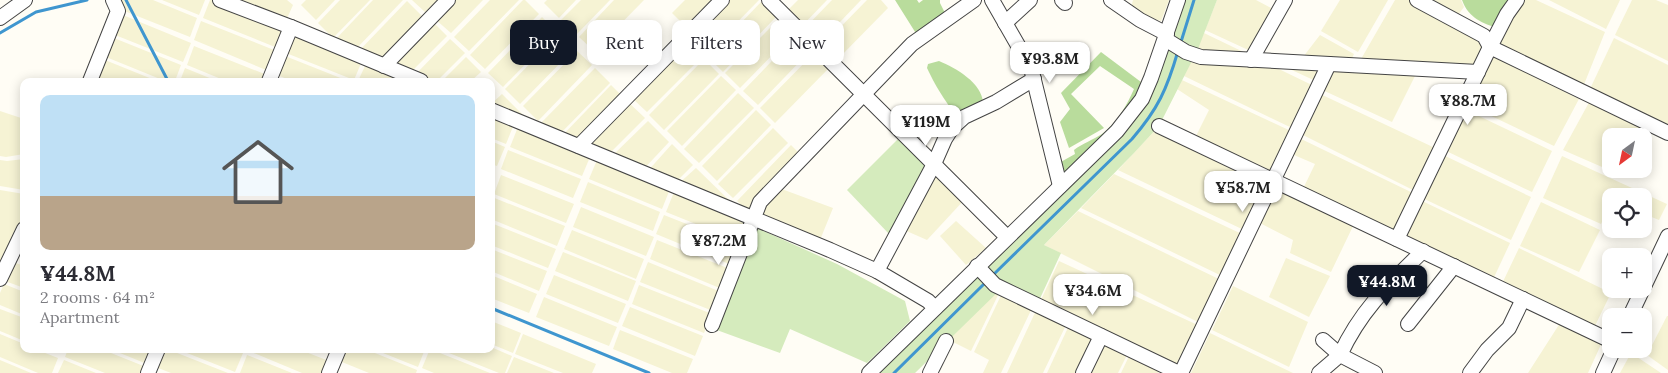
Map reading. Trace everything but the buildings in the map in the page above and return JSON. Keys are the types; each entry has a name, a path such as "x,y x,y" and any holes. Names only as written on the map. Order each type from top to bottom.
{"street":[{"path":"0,18 25,0"},
{"path":"91,78 118,11 113,0"},
{"path":"220,0 414,78"},
{"path":"384,66 448,0"},
{"path":"579,146 722,0"},
{"path":"769,0 1007,237"},
{"path":"712,325 760,202 912,44 974,0"},
{"path":"992,0 1031,68 1060,186"},
{"path":"1005,23 1030,0"},
{"path":"1111,0 1186,52 1202,57 1478,72"},
{"path":"869,373 979,268 1007,237 1117,131 1137,106 1152,78 1178,0"},
{"path":"1251,60 1285,0"},
{"path":"1417,0 1484,36 1490,47 1668,133"},
{"path":"1397,239 1490,47 1517,0"},
{"path":"270,78 292,28"},
{"path":"979,268 995,284 1180,373 1329,64"},
{"path":"877,271 952,128 964,117 996,102 1034,79"},
{"path":"495,112 754,218 877,271 928,301 935,308"},
{"path":"1158,126 1602,337"},
{"path":"1634,308 1668,236"},
{"path":"0,279 20,237"},
{"path":"1319,373 1340,355 1371,304 1422,251"},
{"path":"1408,324 1454,266"},
{"path":"1470,373 1487,350 1509,328 1523,299"},
{"path":"1083,373 1101,336"},
{"path":"1323,340 1340,355 1375,373"},
{"path":"930,373 946,341"},
{"path":"148,373 156,353"},
{"path":"329,373 337,353"},
{"path":"1602,373 1610,358"}],"shaded area":[{"path":"120,0 153,0 197,18 190,37 117,8"},
{"path":"162,0 205,0 199,15"},
{"path":"210,0 215,0 283,28 275,47 203,18"},
{"path":"239,0 287,0 293,5 284,25"},
{"path":"306,0 335,0 316,20 301,5"},
{"path":"340,0 370,0 333,38 318,23"},
{"path":"373,0 403,0 355,50 335,40"},
{"path":"412,0 439,0 426,13"},
{"path":"454,0 483,0 451,33 435,19"},
{"path":"490,0 519,0 469,51 454,37"},
{"path":"523,0 539,14 533,20 510,20 510,44 485,69 470,55"},
{"path":"547,0 576,0 559,18 544,3"},
{"path":"581,0 610,0 591,20 587,20 587,24 577,34 577,20 561,20"},
{"path":"614,0 644,0 624,20 595,20"},
{"path":"685,0 714,0 695,20 679,20 672,13"},
{"path":"729,0 759,0 739,20 710,20"},
{"path":"798,0 827,0 808,20 790,20 784,14"},
{"path":"832,0 861,0 842,20 813,20"},
{"path":"867,0 881,0 888,8 844,53 844,23"},
{"path":"1133,0 1169,0 1161,21 1130,12"},
{"path":"1217,0 1256,0 1275,10 1254,51 1271,60 1303,57 1320,35 1354,54 1349,64 1417,72 1392,122 1318,88 1320,83 1205,30"},
{"path":"1340,0 1388,0 1358,52 1321,31"},
{"path":"1395,0 1461,0 1464,7 1454,20 1478,33 1483,50 1472,71 1357,66"},
{"path":"1517,0 1536,0 1605,32 1581,92 1490,47"},
{"path":"1549,0 1620,0 1606,29"},
{"path":"1632,0 1656,0 1668,5 1668,61 1615,35"},
{"path":"407,1 422,16 380,61 358,52"},
{"path":"762,1 777,16 773,20 770,20 770,23 760,34 760,20 744,20"},
{"path":"118,13 191,43 183,62 110,33"},
{"path":"201,21 274,50 266,70 194,40"},
{"path":"432,21 447,36 410,73 389,65"},
{"path":"770,28 770,57 740,88 725,73 733,65 760,65 760,38"},
{"path":"587,29 587,44 579,37"},
{"path":"289,31 362,61 355,78 349,78 281,51"},
{"path":"1204,33 1314,86 1294,129 1184,76"},
{"path":"109,36 181,65 176,78 158,78 101,55"},
{"path":"1614,38 1668,65 1668,128 1589,91"},
{"path":"450,39 465,53 440,78 420,78 414,76"},
{"path":"194,46 267,75 266,78 219,78 187,65"},
{"path":"510,50 510,65 525,65 503,87 488,73"},
{"path":"577,51 587,60 587,65 592,65 538,121 523,106 563,65 577,65"},
{"path":"1485,52 1579,99 1554,146 1462,102"},
{"path":"280,54 340,78 284,78 272,73"},
{"path":"466,57 481,72 474,78 445,78"},
{"path":"672,57 672,65 694,65 647,112 632,98"},
{"path":"100,58 150,78 92,78"},
{"path":"770,63 770,65 797,65 758,105 743,91"},
{"path":"366,64 401,78 359,78"},
{"path":"529,65 558,65 520,104 505,89"},
{"path":"698,65 710,65 719,74 664,130 649,115"},
{"path":"716,65 730,65 723,72"},
{"path":"802,65 828,65 830,67 775,123 760,108"},
{"path":"185,68 210,78 181,78"},
{"path":"595,68 610,83 555,139 540,124"},
{"path":"721,76 736,90 682,146 667,131"},
{"path":"1182,80 1293,132 1273,175 1193,142 1209,110 1177,89"},
{"path":"611,85 626,100 579,146 560,138"},
{"path":"1316,92 1435,148 1415,191 1297,132"},
{"path":"738,93 754,108 699,163 684,149"},
{"path":"502,94 528,120 495,106 495,100"},
{"path":"1592,97 1650,126 1649,128 1602,128 1602,167 1563,150"},
{"path":"628,102 645,118 605,158 584,148"},
{"path":"1460,107 1552,151 1532,192 1440,148"},
{"path":"756,110 771,125 717,181 702,166"},
{"path":"0,111 20,118 20,155 0,156"},
{"path":"495,117 514,124 506,144 495,140"},
{"path":"648,121 669,142 641,172 609,159"},
{"path":"1159,126 1271,183 1246,231 1118,170"},
{"path":"518,127 590,157 582,176 510,147"},
{"path":"773,128 788,143 733,198 718,184"},
{"path":"1295,136 1415,194 1394,237 1301,193 1315,164 1287,152"},
{"path":"495,143 505,147 497,166 495,165"},
{"path":"672,144 693,165 673,185 646,173"},
{"path":"791,145 806,160 779,188 833,208 820,240 752,215 737,201"},
{"path":"508,150 581,179 573,198 501,169"},
{"path":"1439,153 1531,197 1511,240 1418,196"},
{"path":"1562,156 1602,174 1602,178 1610,178 1632,188 1602,188 1601,224 1543,198"},
{"path":"20,159 20,189 0,186 0,160"},
{"path":"597,160 670,189 662,209 589,179"},
{"path":"934,164 965,199 927,240 902,229"},
{"path":"696,168 734,205 676,186"},
{"path":"1114,174 1244,235 1224,277 1081,208"},
{"path":"501,175 574,204 566,223 495,194"},
{"path":"588,182 660,212 653,231 580,202"},
{"path":"1272,185 1355,222 1331,272 1290,253 1293,240 1256,221"},
{"path":"0,190 20,193 20,237 0,279"},
{"path":"674,192 746,222 738,241 666,212"},
{"path":"1652,197 1667,204 1659,220 1652,217"},
{"path":"495,198 565,226 557,246 495,221"},
{"path":"1418,199 1510,243 1490,286 1397,242"},
{"path":"1541,202 1600,230 1579,272 1520,246"},
{"path":"581,207 654,237 646,256 573,227"},
{"path":"1078,211 1223,281 1202,324 1044,245"},
{"path":"664,215 737,244 729,264 656,234"},
{"path":"956,221 986,248 966,265 940,236"},
{"path":"495,225 556,249 548,268 495,247"},
{"path":"572,230 644,259 636,279 564,249"},
{"path":"657,240 730,269 722,289 650,259"},
{"path":"1519,248 1602,289 1602,298 1609,298 1602,308 1592,332 1602,337 1602,342 1588,373 1528,373 1562,320 1499,290"},
{"path":"495,251 547,271 539,291 495,273"},
{"path":"563,252 636,281 628,301 555,271"},
{"path":"1286,258 1330,276 1309,317 1269,297"},
{"path":"1059,261 1202,327 1181,370 1068,321 1043,373 1007,373"},
{"path":"13,262 20,265 20,287 5,281"},
{"path":"648,262 721,292 713,311 640,282"},
{"path":"554,275 626,304 618,323 546,294"},
{"path":"495,277 537,294 529,313 495,300"},
{"path":"4,284 20,290 20,313 0,305 0,293"},
{"path":"639,285 712,314 704,333 632,304"},
{"path":"1233,286 1308,322 1289,367 1212,330"},
{"path":"1001,289 971,351 951,341 946,341 980,305"},
{"path":"1004,289 1034,304 1001,373 983,373 989,360 974,352"},
{"path":"544,297 617,327 609,346 536,317"},
{"path":"630,307 703,336 695,356 622,326"},
{"path":"0,309 20,316 20,339 0,331"},
{"path":"1668,316 1668,370 1651,358 1652,345"},
{"path":"1071,321 1130,349 1118,373 1047,373"},
{"path":"495,323 521,333 513,353 495,346"},
{"path":"620,330 693,359 687,373 672,373 613,349"},
{"path":"1210,333 1293,373 1191,373"},
{"path":"0,334 20,342 20,353 45,353 58,358 52,373 38,373 0,357"},
{"path":"523,334 596,364 592,373 563,373 515,354"},
{"path":"495,349 512,356 505,373 499,373 449,353 495,353"},
{"path":"1132,350 1162,365 1158,373 1121,373"},
{"path":"66,353 111,353 146,367 143,373 105,373 65,357"},
{"path":"120,353 151,353 147,364"},
{"path":"158,353 177,353 228,373 171,373 153,366"},
{"path":"187,353 243,353 235,372"},
{"path":"254,353 308,353 329,361 325,373 302,373"},
{"path":"340,353 375,353 417,370 416,373 369,373 337,360"},
{"path":"383,353 423,353 418,367"},
{"path":"428,353 440,353 490,373 434,373 422,368"},
{"path":"247,355 292,373 240,373"},
{"path":"514,357 554,373 507,373"},
{"path":"1628,358 1638,358 1661,373 1620,373"},
{"path":"0,360 31,373 0,373"},
{"path":"64,360 96,373 58,373"}],"green space":[{"path":"895,0 917,0 919,3 923,0 940,0 946,15 917,35"},
{"path":"1179,0 1217,0 1198,49 1159,126 1044,245 1061,253 1037,305 1002,288 915,373 869,373 1144,95"},
{"path":"1462,0 1517,0 1500,28 1488,25 1472,16"},
{"path":"1101,52 1141,82 1130,108 1115,130 1063,176 1059,163 1075,154 1074,150 1107,130 1121,113 1134,89 1100,66 1071,94 1104,128 1069,148 1060,122 1070,109 1061,93"},
{"path":"939,61 967,77 978,89 983,103 956,115 940,92 927,68 928,64"},
{"path":"901,136 934,164 891,236 847,190"},
{"path":"755,227 837,264 905,301 910,321 867,363 790,329 780,353 714,329"}],"waterway":[{"path":"0,33 36,12 87,0"},
{"path":"126,0 166,78"},
{"path":"1180,45 1194,0"},
{"path":"992,276 1132,139 1149,118 1161,98 1178,51"},
{"path":"894,373 986,282"},
{"path":"495,310 649,373"}]}
